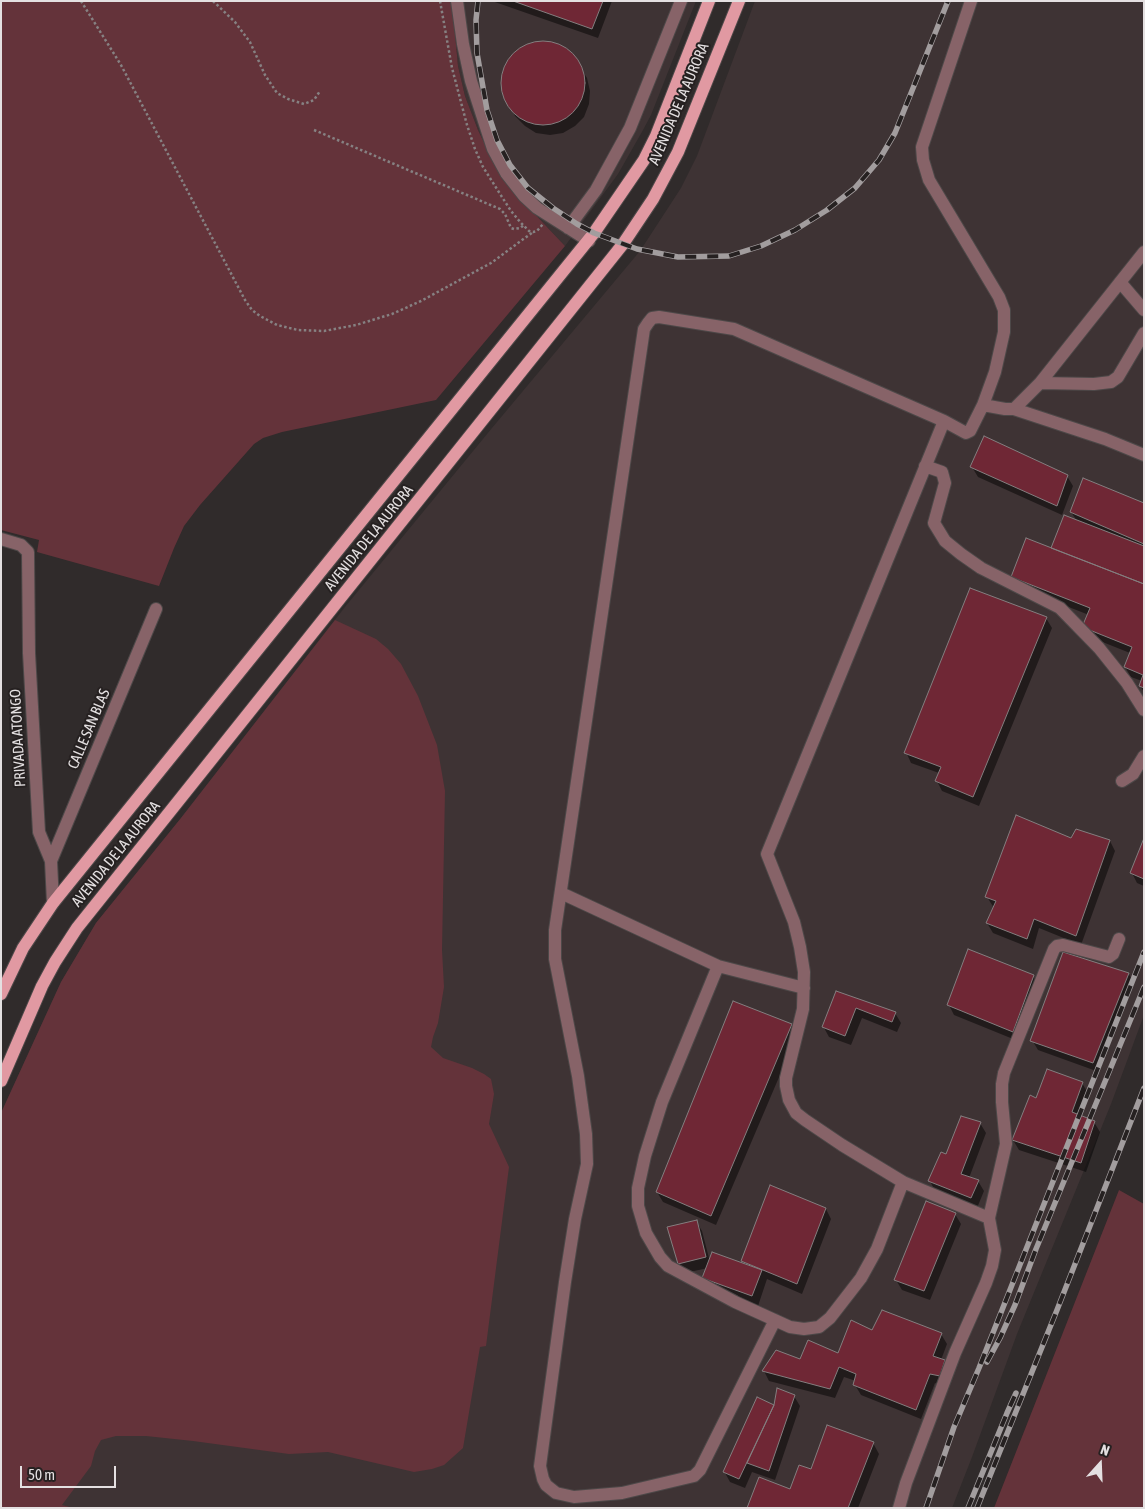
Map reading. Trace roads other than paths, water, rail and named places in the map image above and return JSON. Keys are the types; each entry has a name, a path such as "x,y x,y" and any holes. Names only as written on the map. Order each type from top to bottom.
{"main road":[{"name":"AVENIDA DE LA AURORA","path":"1,994 23,948 52,903 589,241 644,160 656,136 709,1"},
{"name":"AVENIDA DE LA AURORA","path":"1,1081 42,986 77,928 623,244 653,199 678,152 739,1"}],"street":[{"path":"457,1 463,44 471,80 493,149 509,177 524,196 538,208 589,241"},
{"path":"568,228 596,190 630,128 681,1"},
{"path":"775,1320 700,1470 694,1476 622,1493 574,1497 556,1494 546,1485 540,1466 565,1282 575,1219 587,1164 586,1134 578,1076 556,959 555,930 644,330 652,318 665,317 734,329 944,420 966,433 972,429 983,406 997,364 1004,332 1004,310 999,297 929,180 923,160 922,147 971,1"},
{"path":"1014,409 1040,383 1144,252"},
{"path":"1120,282 1144,310"},
{"path":"1040,383 1094,384 1111,382 1118,377 1144,333"},
{"path":"983,406 1014,409 1105,439 1144,455"},
{"path":"944,420 767,854 794,922 802,964 803,1009 786,1078 787,1093 791,1106 796,1113 813,1126 903,1182 989,1218"},
{"path":"926,466 942,472 945,483 934,523 945,541 981,568 1060,608 1099,648 1128,684 1144,710"},
{"name":"PRIVADA ATONGO","path":"1,539 17,543 28,552 30,653 39,832 51,861 52,903"},
{"name":"CALLE SAN BLAS","path":"51,861 156,609"},
{"path":"1122,780 1133,774 1144,756"},
{"path":"560,893 718,966 804,988"},
{"path":"899,1508 906,1483 954,1353 986,1283 996,1250 989,1218 1006,1144 1002,1102 1004,1073 1054,949 1063,944 1109,957 1113,954 1120,939"},
{"path":"718,966 662,1102 638,1188 638,1206 646,1233 660,1257 668,1266 735,1302 790,1327 804,1329 820,1327 830,1318 861,1278 878,1248 903,1182"}],"railway":[{"path":"478,1 476,20 477,53 487,110 497,140 510,165 528,188 577,224 594,233 637,249 678,257 729,256 761,246 795,230 827,210 855,188 879,160 895,133 948,1"},
{"path":"926,1508 954,1427 1144,952"},
{"path":"987,1362 1015,1305 1036,1249 1144,987"},
{"path":"977,1508 1144,1088"},
{"path":"968,1508 1016,1393"}]}
